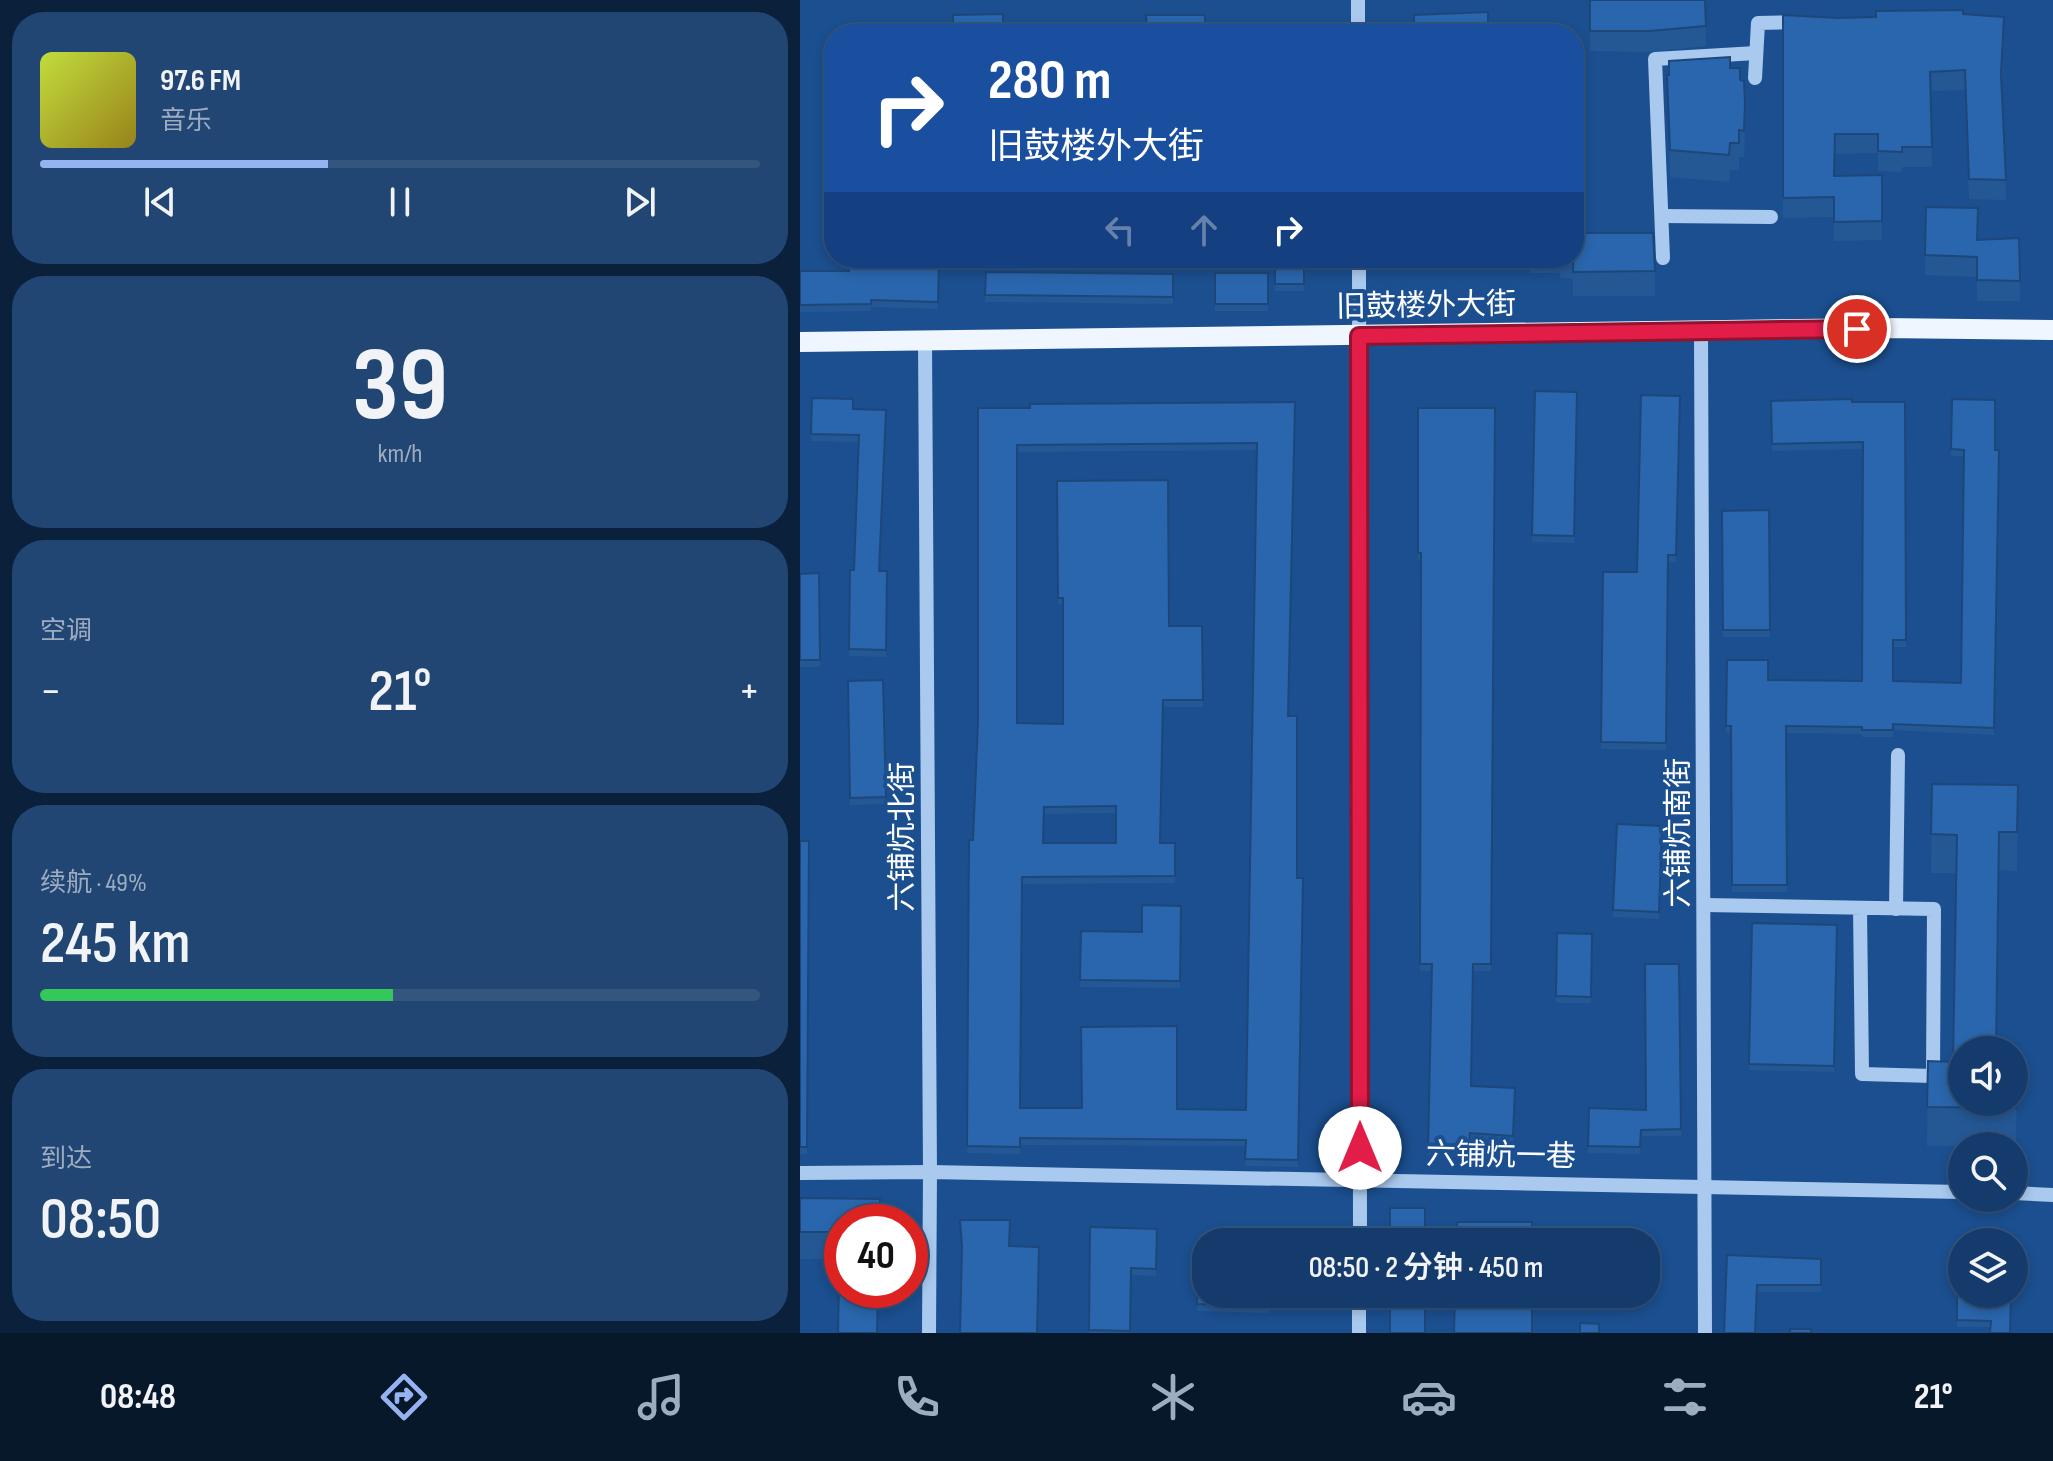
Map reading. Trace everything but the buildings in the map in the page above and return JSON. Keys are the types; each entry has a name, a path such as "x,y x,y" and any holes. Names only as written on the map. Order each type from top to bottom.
{"main road":[{"name":"旧鼓楼外大街","path":"800,342 1882,328 2053,330"}],"street":[{"path":"1358,0 1358,24"},
{"path":"1755,78 1758,23 1821,22"},
{"path":"1663,258 1655,59 1756,53"},
{"path":"1662,216 1771,217"},
{"path":"1359,268 1360,1228"},
{"name":"六铺炕南街","path":"1701,332 1705,1333"},
{"name":"六铺炕北街","path":"925,340 929,1333"},
{"path":"1896,909 1898,755"},
{"path":"1704,905 1934,909 1933,1076 1862,1074 1860,908"},
{"name":"六铺炕一巷","path":"800,1173 930,1172 1948,1192"},
{"path":"2028,1194 2053,1195"},
{"path":"1359,1308 1359,1333"}],"route":[{"path":"1360,1148 1359,336 1857,329"}]}
